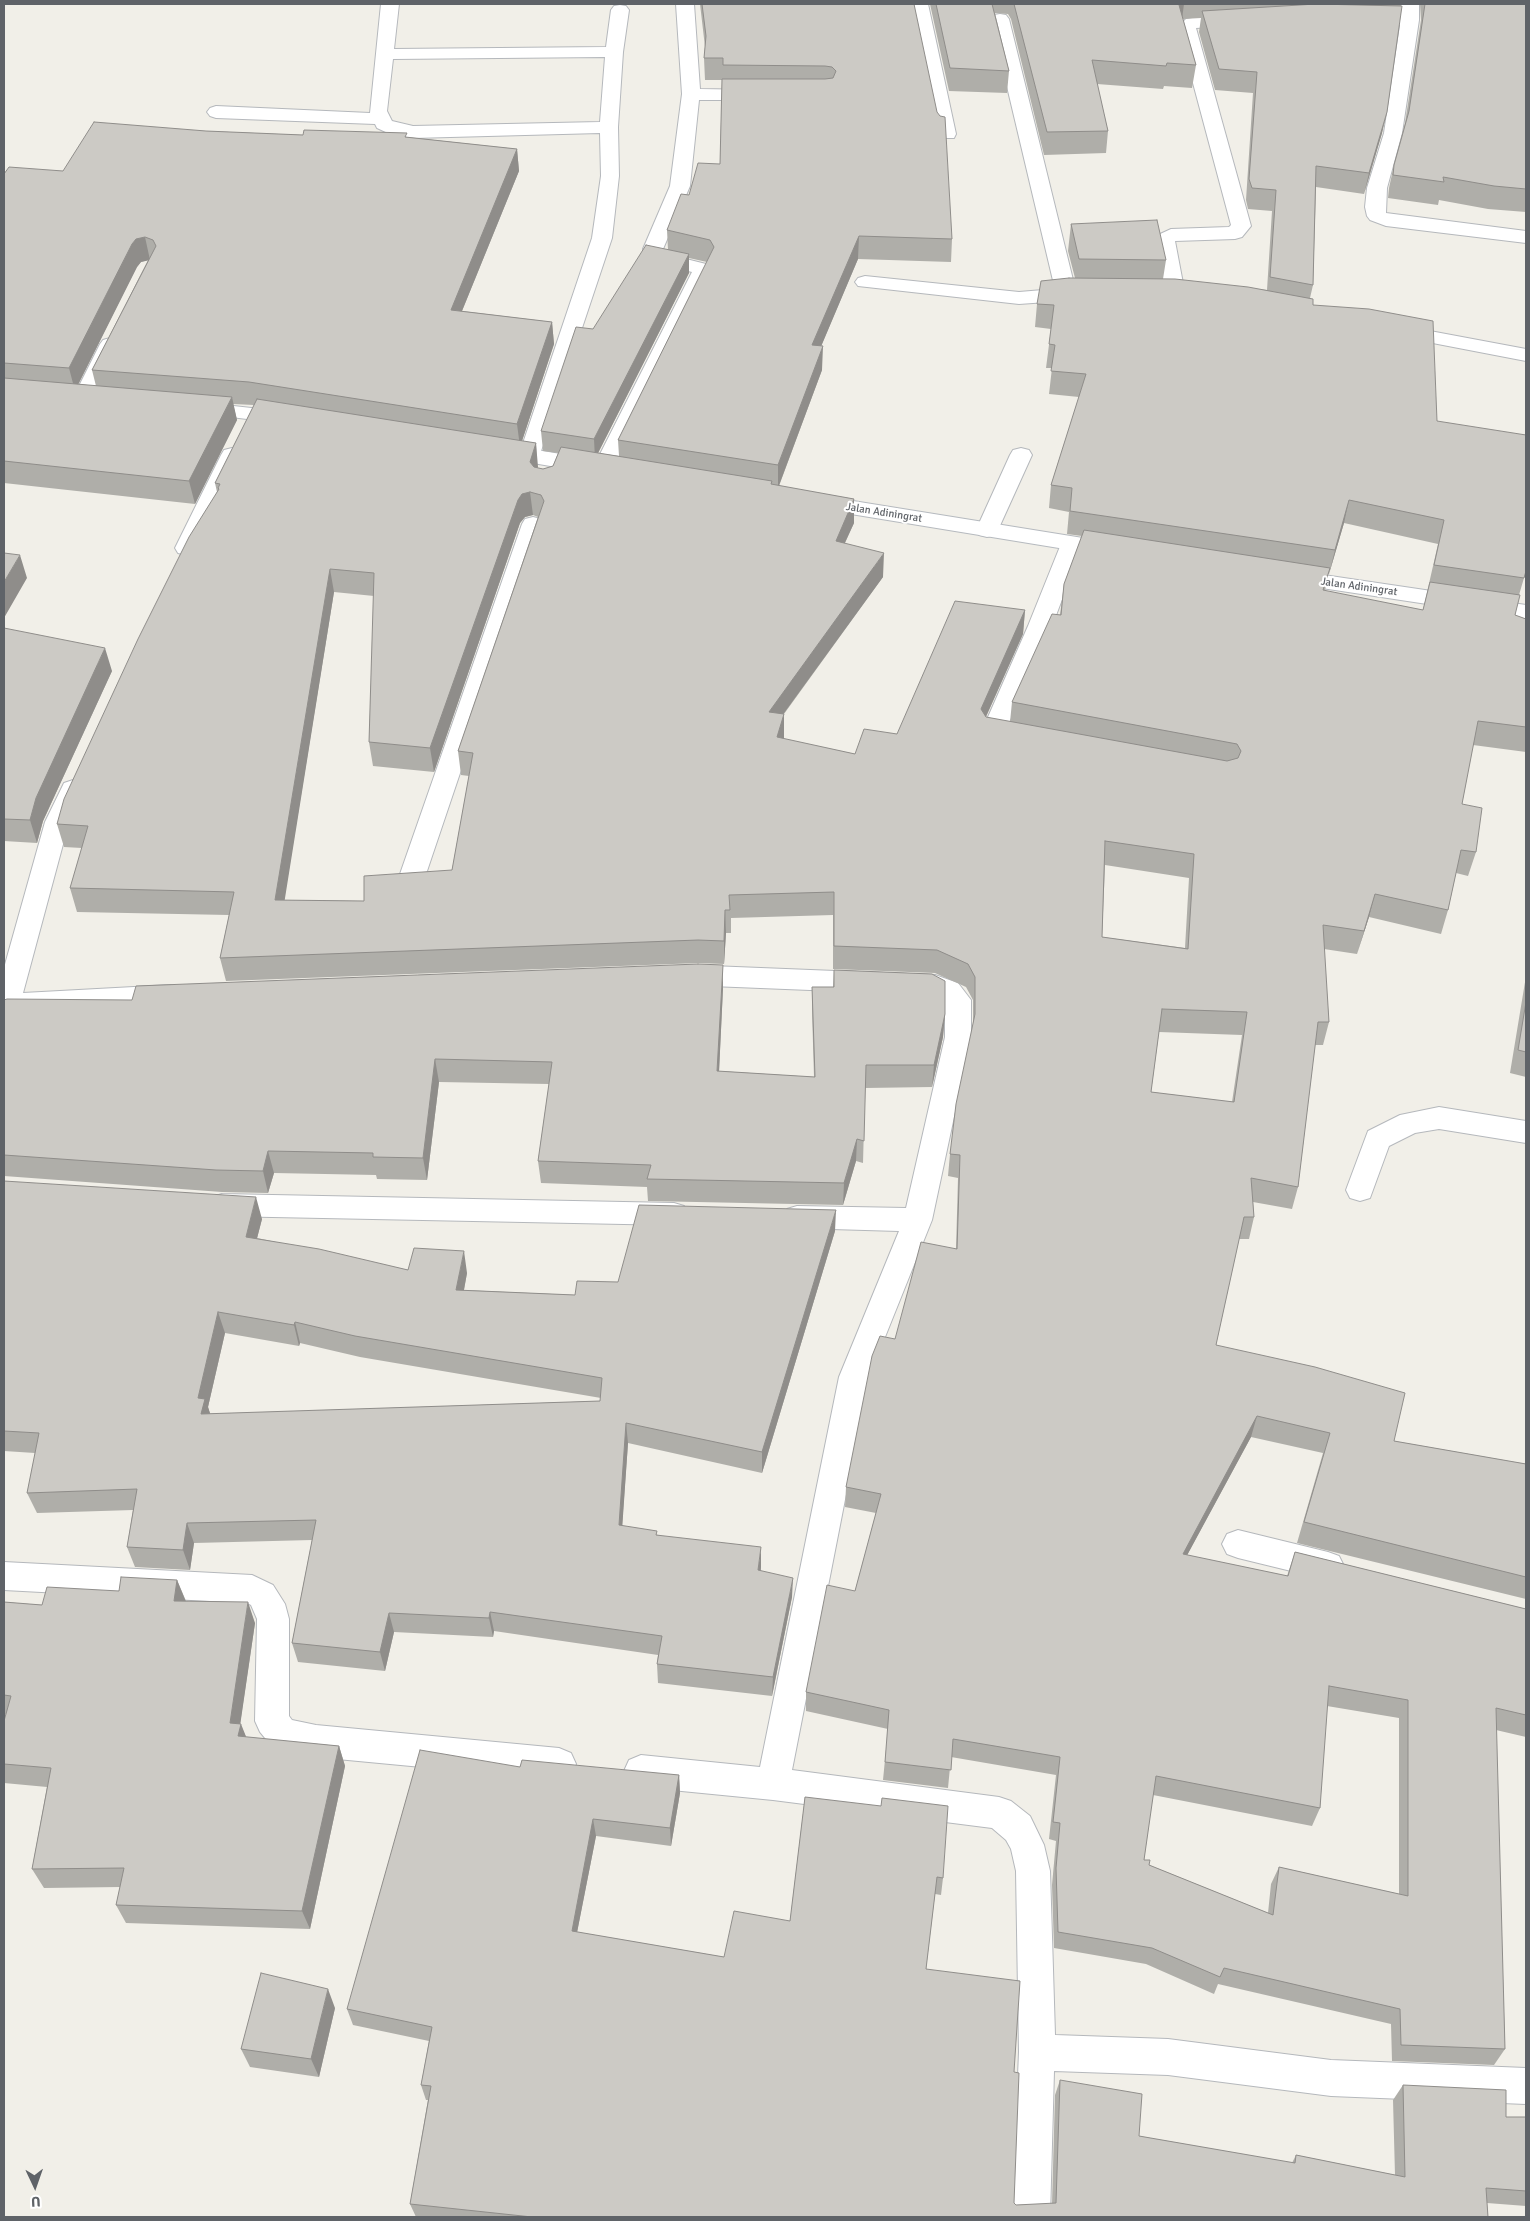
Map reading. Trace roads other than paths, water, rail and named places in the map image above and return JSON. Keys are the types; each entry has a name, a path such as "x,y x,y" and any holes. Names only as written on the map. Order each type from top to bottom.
{"street":[{"path":"390,4 378,111 384,124 397,130 413,132 555,130 609,126"},
{"path":"482,448 530,456 550,468 614,470 703,269 659,258 653,249 664,219 680,186 692,94 685,4"},
{"path":"919,4 947,134"},
{"path":"530,456 602,238 610,176 609,126 614,52 620,10"},
{"path":"1347,18 1410,12 1393,133 1377,188 1375,207 1377,216 1386,220 1526,237"},
{"path":"1000,19 1066,294"},
{"path":"1175,295 1165,239 1167,236 1235,233 1241,226 1187,27 1192,23 1255,20"},
{"path":"384,54 614,52"},
{"path":"692,94 777,95"},
{"path":"216,112 382,119"},
{"path":"864,282 1019,298 1066,294 1096,294"},
{"path":"1376,327 1526,356"},
{"path":"82,398 118,329"},
{"path":"177,406 253,413 310,422"},
{"path":"178,564 253,413"},
{"path":"987,530 1021,455"},
{"name":"Jalan Adiningrat","path":"800,500 1139,554"},
{"path":"413,874 533,524"},
{"path":"1041,742 993,733 1040,626 1072,544"},
{"name":"Jalan Adiningrat","path":"1274,574 1526,612"},
{"path":"82,769 57,822 6,1008 195,994"},
{"path":"660,976 699,975 935,984 955,995 958,1000 958,1037 918,1220 854,1377 773,1784"},
{"path":"1360,1190 1378,1139 1410,1123 1439,1118 1526,1132"},
{"path":"192,1203 701,1215"},
{"path":"770,1216 918,1220"},
{"path":"1238,1544 1353,1572"},
{"path":"4,1576 252,1589 262,1595 269,1604 273,1619 272,1721 282,1733 316,1741 773,1784 999,1813 1018,1828 1027,1845 1033,1871 1037,2052 1031,2217"},
{"path":"1037,2052 1108,2053 1168,2057 1331,2078 1526,2086"}]}
